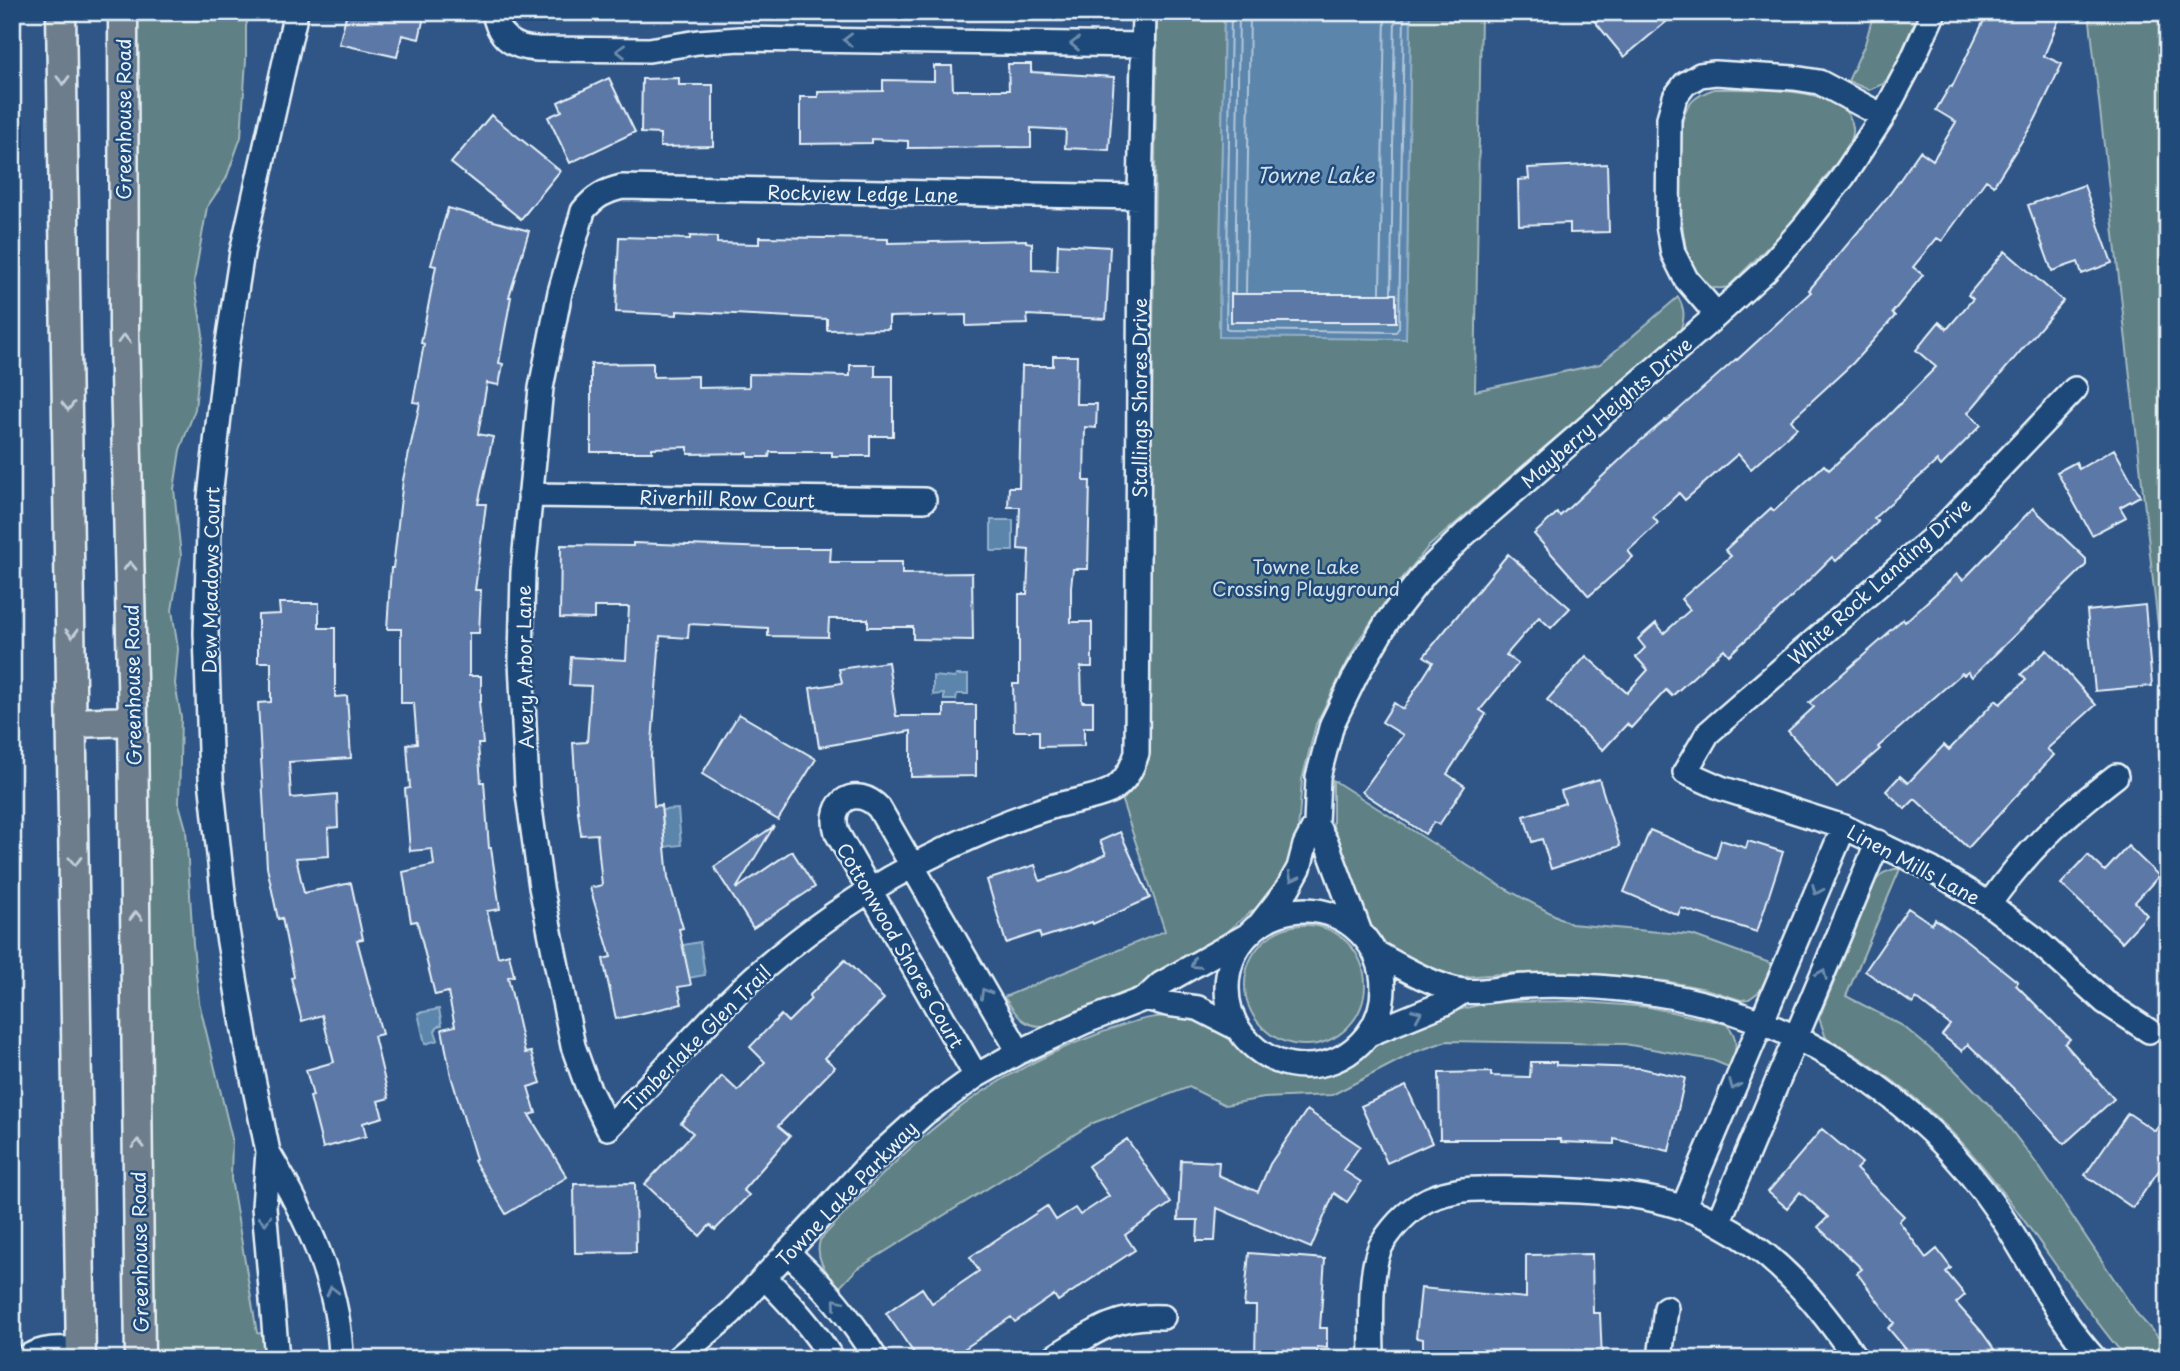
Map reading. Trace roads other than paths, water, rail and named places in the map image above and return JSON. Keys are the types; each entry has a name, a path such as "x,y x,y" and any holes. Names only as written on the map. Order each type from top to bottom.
{"main road":[{"path":"61,12 81,1354"},
{"name":"Greenhouse Road","path":"123,12 124,329 133,721 140,1359"},
{"path":"73,723 133,721"}],"street":[{"name":"Dew Meadows Court","path":"277,1359 264,1207 268,1152 227,930 211,779 205,633 210,498 225,362 242,252 296,12"},
{"path":"494,12 497,25 510,42 518,47 537,49 649,50 740,39 1144,45"},
{"name":"Stallings Shores Drive","path":"1123,781 1132,769 1137,753 1140,197 1144,12"},
{"name":"Mayberry Heights Drive","path":"1254,929 1288,888 1299,868 1305,845 1316,824 1318,777 1332,724 1387,622 1425,573 1465,534 1765,271 1843,177 1883,116 1911,64 1934,12"},
{"path":"1717,315 1686,279 1673,253 1668,225 1669,118 1675,97 1685,84 1700,75 1715,73 1819,82 1883,116"},
{"name":"Rockview Ledge Lane","path":"590,202 605,191 622,187 1140,197"},
{"name":"Avery Arbor Lane","path":"590,202 577,227 560,292 541,388 523,572 521,661 527,787 541,887 573,1046 587,1085 608,1128"},
{"name":"White Rock Landing Drive","path":"1685,772 1708,733 1934,537 2075,389"},
{"name":"Riverhill Row Court","path":"530,495 923,500"},
{"name":"Linen Mills Lane","path":"1685,772 1721,788 1819,817 1878,842 1931,869 1989,904 2035,939 2105,1002 2149,1031"},
{"path":"1989,904 2034,846 2067,814 2116,776"},
{"name":"Timberlake Glen Trail","path":"608,1128 730,1000 783,952 831,916 913,867 1000,825 1110,790 1123,781"},
{"name":"Cottonwood Shores Court","path":"976,1076 837,833 833,819 836,807 846,799 859,796 870,799 879,808 1019,1052"},
{"name":"Mayberry Heights Drive","path":"1316,824 1327,844 1359,930"},
{"path":"1683,1208 1844,827"},
{"path":"1718,1223 1878,842"},
{"path":"1293,911 1305,911 1328,913 1359,930 1376,953 1384,980 1381,1008 1369,1034 1351,1052 1327,1063 1302,1067 1276,1061 1254,1048 1237,1028 1228,1005 1227,980 1234,956 1254,929 1293,911"},
{"name":"Towne Lake Parkway","path":"677,1359 731,1313 871,1161 924,1114 976,1076 1019,1052 1084,1022 1146,998 1161,984 1254,929"},
{"path":"1376,953 1422,977 1464,991 1526,986 1591,987 1653,993 1706,1004 1761,1022 1837,1059 1883,1091 1922,1124 1956,1160 1998,1212 2069,1324 2094,1358"},
{"path":"1369,1034 1445,1003 1464,991"},
{"path":"1146,998 1198,1008 1237,1028"},
{"name":"Dew Meadows Court","path":"268,1152 293,1194 328,1273 337,1311 341,1359"},
{"path":"1372,1359 1373,1279 1381,1246 1404,1216 1436,1196 1474,1189 1594,1191 1638,1196 1683,1208 1718,1223 1766,1255 1804,1289 1856,1359"},
{"path":"787,1252 820,1282 851,1319 876,1359"},
{"path":"764,1278 794,1306 820,1338 832,1359"},
{"path":"1660,1359 1666,1308"},
{"path":"1051,1359 1111,1323 1141,1316 1163,1317"},
{"path":"24,1359 32,1353 49,1349 81,1354"}],"water":[{"name":"Towne Lake","path":"1224,12 1411,12 1406,339 1219,337"},
{"path":"991,520 1013,520 1013,551 991,551"},
{"path":"956,675 968,675 968,694 957,694 956,700 944,700 944,694 933,695 933,676 955,678"},
{"path":"678,809 681,845 665,847 662,810"},
{"path":"700,942 705,975 688,978 683,945"},
{"path":"439,1009 442,1025 435,1031 438,1040 425,1044 418,1013"}],"park label":[{"name":"Towne Lake Crossing Playground","path":"1306,577"}]}
